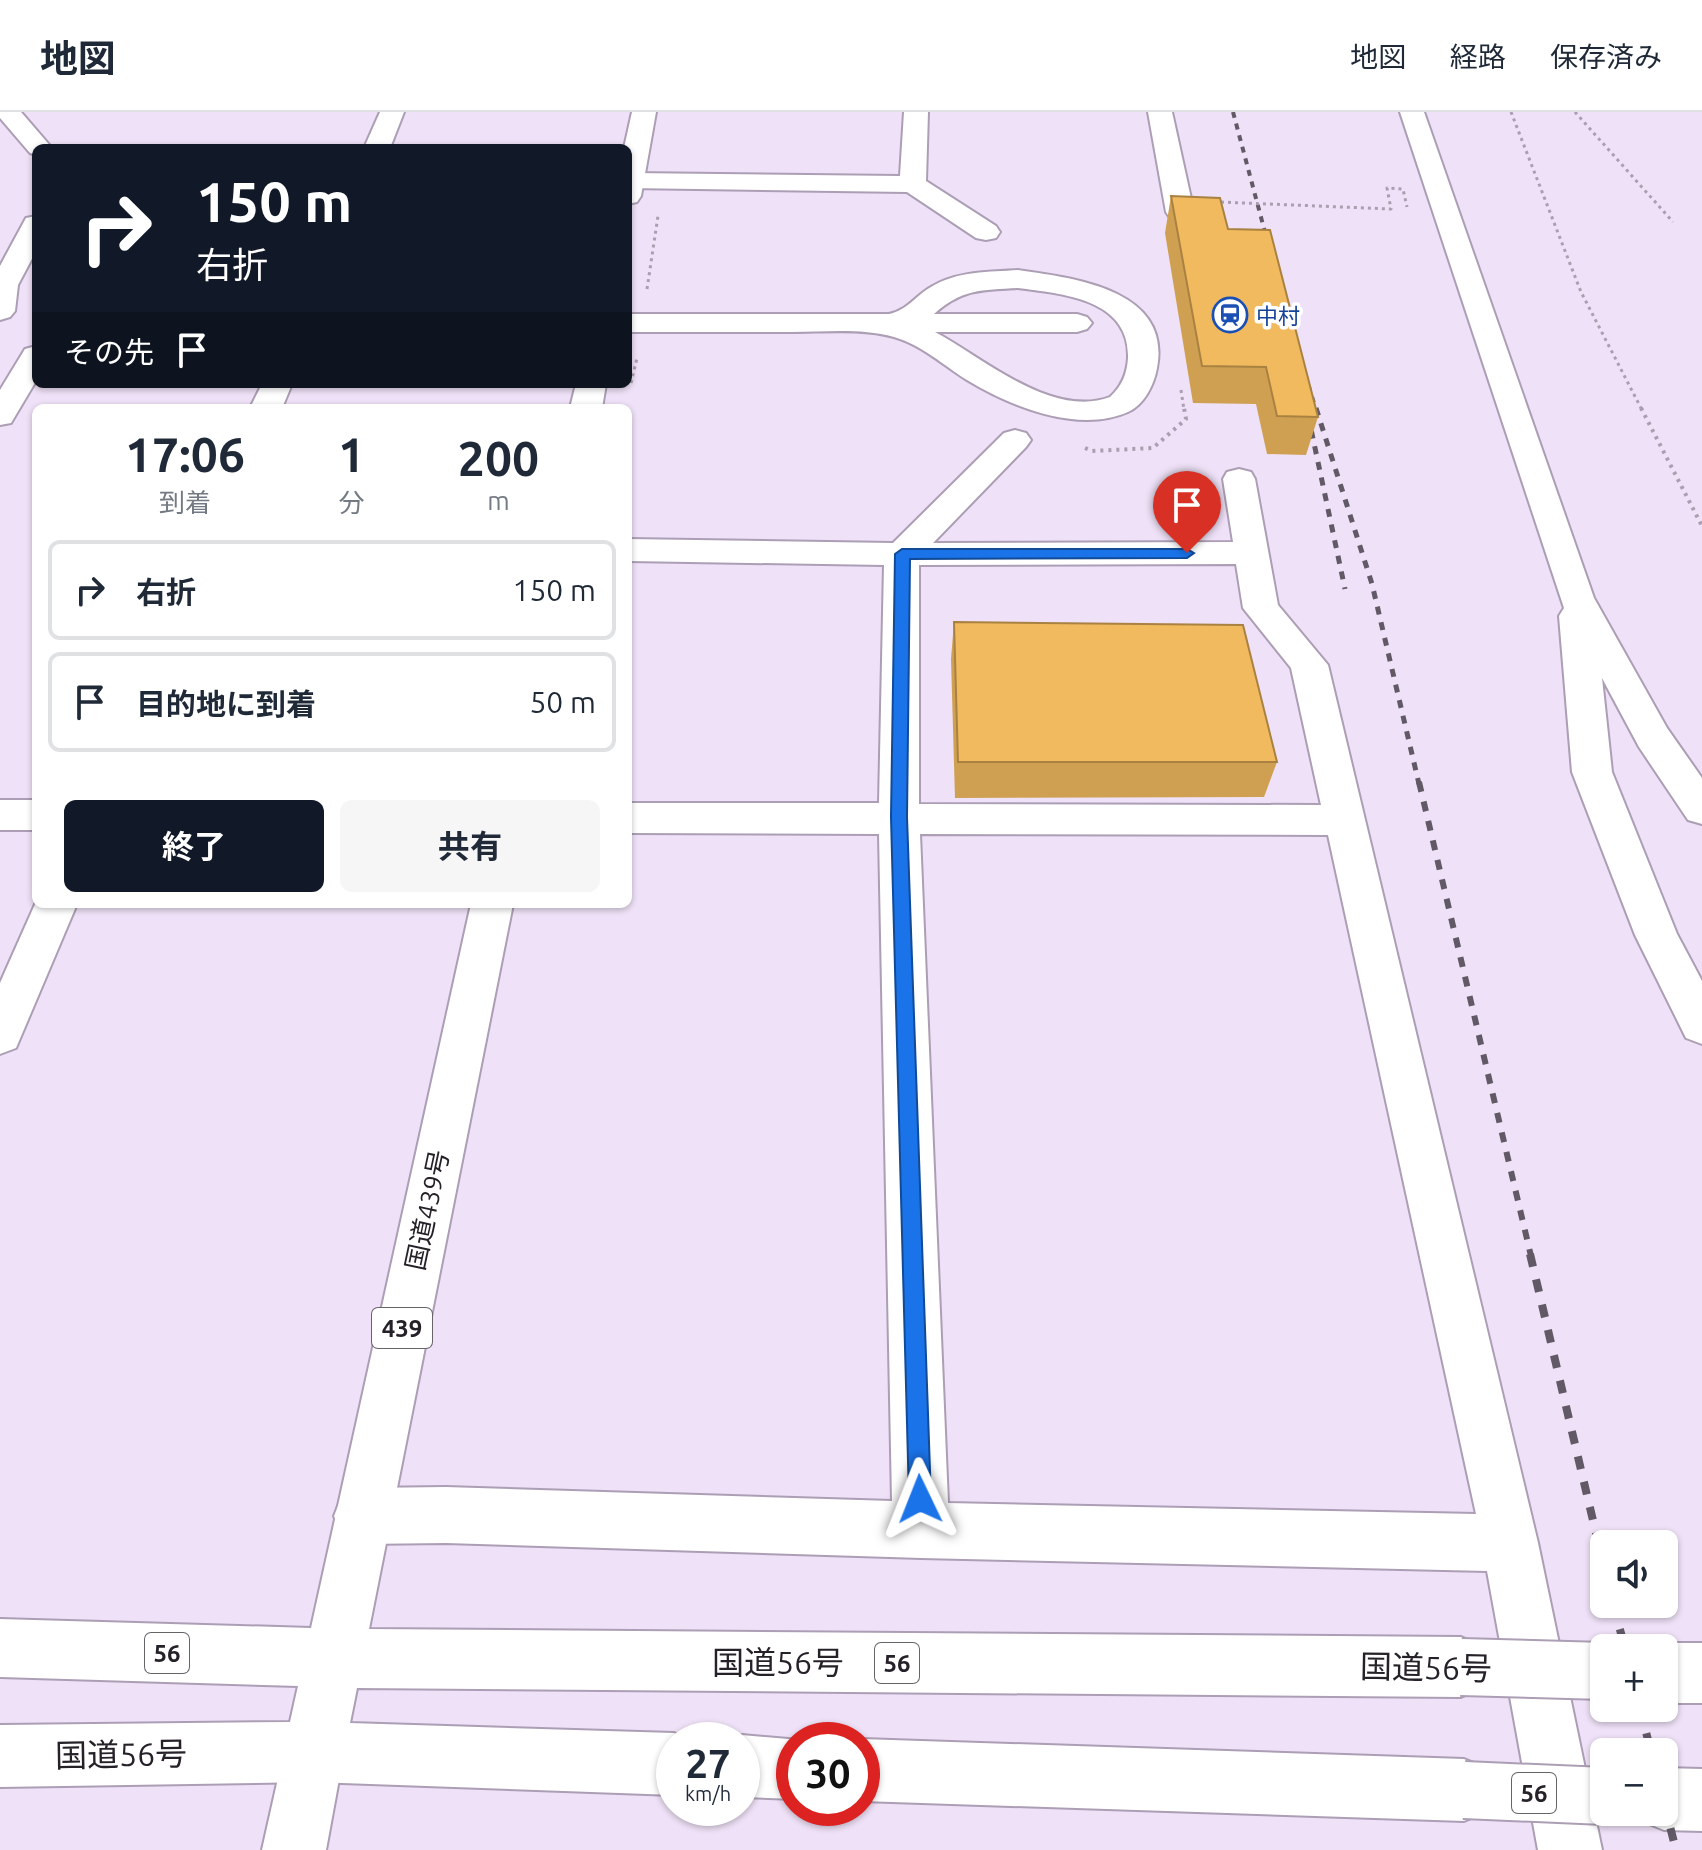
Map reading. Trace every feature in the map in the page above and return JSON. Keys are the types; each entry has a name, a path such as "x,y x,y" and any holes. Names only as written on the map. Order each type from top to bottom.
{"main road":[{"path":"8,112 36,144"},
{"path":"379,144 392,112"},
{"path":"632,173 644,112"},
{"path":"913,184 916,112"},
{"path":"1160,112 1180,212"},
{"path":"1412,112 1576,598 1653,737 1702,809"},
{"path":"632,188 913,184 986,232"},
{"path":"8,317 4,285 32,232"},
{"path":"1018,279 1069,287 1126,311 1141,329 1141,377 1130,397 1109,409 1060,407 988,380 925,338 881,325 913,317 942,292 971,282 1018,279"},
{"path":"632,323 1077,323"},
{"path":"0,416 32,362"},
{"path":"921,1530 899,817 902,554 1015,440"},
{"path":"1239,479 1261,608 1309,665 1510,1543 1570,1850"},
{"path":"632,550 902,554 1250,553"},
{"path":"1576,598 1592,772 1656,935 1702,1025"},
{"path":"0,815 32,815"},
{"path":"632,818 1345,820"},
{"path":"0,1035 54,908"},
{"name":"国道439号","path":"294,1850 491,908"},
{"path":"362,1516 446,1515 921,1530 1510,1543"},
{"name":"国道56号","path":"0,1648 333,1658 1590,1671"},
{"path":"1678,1673 1702,1673"},
{"name":"国道56号","path":"0,1756 314,1752 656,1763"},
{"name":"56","path":"880,1771 1590,1795"},
{"path":"1678,1799 1702,1800"}],"path":[{"path":"1511,112 1581,292 1702,526"},
{"path":"1575,112 1673,222"},
{"path":"1180,212 1218,213 1219,202 1391,209 1387,188 1403,189 1407,207"},
{"path":"651,292 646,289 660,205"},
{"path":"1180,389 1186,419"}],"building":[{"path":"1171,196 1220,198 1228,229 1270,230 1318,417 1277,416 1266,367 1202,366"},
{"path":"954,622 1243,625 1277,762 958,762"}],"railway":[{"path":"1233,112 1270,251"},
{"path":"1305,374 1316,410"},
{"path":"1316,408 1372,584 1419,784"},
{"path":"1308,415 1345,589"},
{"path":"1419,782 1531,1256"},
{"path":"1530,1254 1595,1530"},
{"path":"1617,1618 1621,1634"},
{"path":"1644,1722 1648,1738"},
{"path":"1670,1826 1676,1850"}],"place":[{"name":"中村","path":"1230,315"}],"route":[{"path":"920,1499 899,817 902,554 1187,553"}]}
